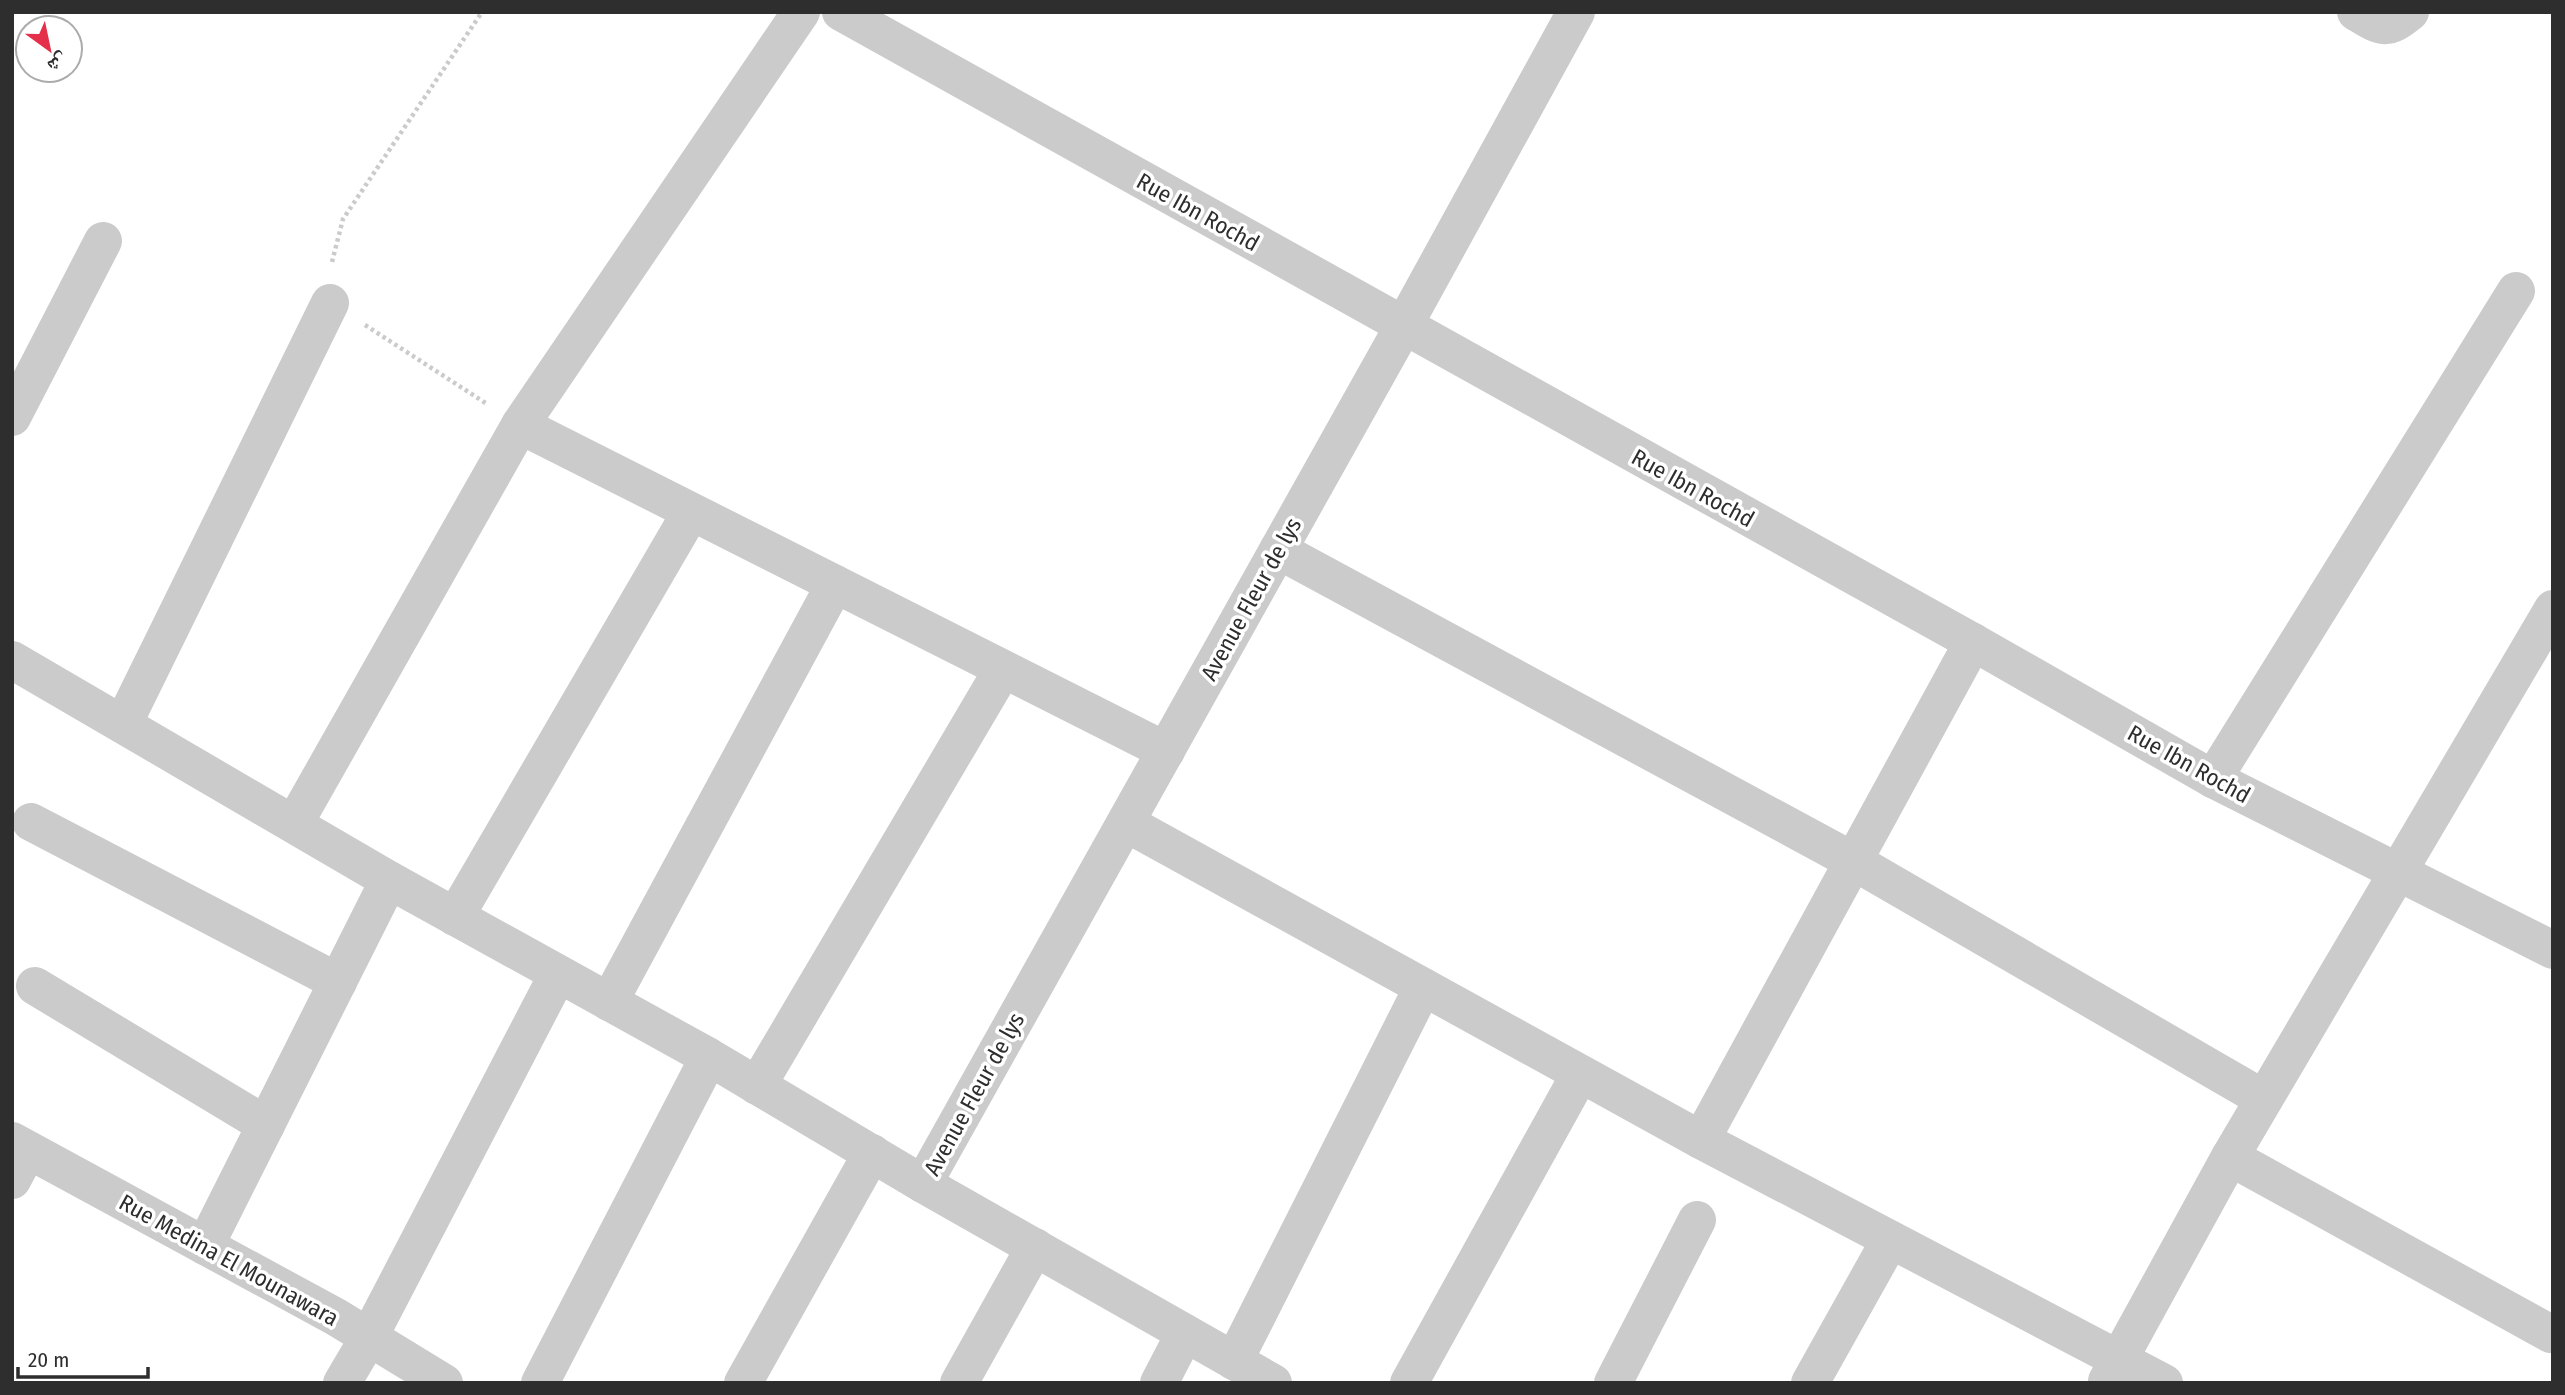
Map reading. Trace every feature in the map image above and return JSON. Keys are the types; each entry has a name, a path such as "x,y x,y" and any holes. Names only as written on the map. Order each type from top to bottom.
{"street":[{"path":"294,824 520,425 801,12"},
{"name":"Rue Ibn Rochd","path":"841,12 1973,642 2213,779 2553,950"},
{"name":"Avenue Fleur de lys","path":"923,1184 1403,327 1576,12"},
{"path":"2356,12 2380,26 2396,24 2410,12"},
{"path":"12,417 103,242"},
{"path":"2213,779 2516,291"},
{"path":"123,724 330,303"},
{"path":"520,425 1166,751"},
{"path":"455,916 691,512"},
{"path":"1278,550 1853,861 2264,1099"},
{"path":"609,1002 835,584"},
{"path":"2112,1371 2230,1157 2553,609"},
{"path":"1701,1140 1973,642"},
{"path":"12,660 389,880 709,1057 923,1184 1273,1383"},
{"path":"757,1086 1003,669"},
{"path":"31,822 338,982"},
{"path":"1126,823 1580,1074 1890,1240 2112,1371 2164,1383"},
{"path":"205,1246 389,880"},
{"path":"342,1383 369,1337 558,974"},
{"path":"35,986 266,1125"},
{"path":"1234,1361 1423,987"},
{"path":"540,1383 709,1057"},
{"path":"1409,1383 1580,1074"},
{"path":"743,1383 872,1153"},
{"name":"Rue Medina El Mounawara","path":"17,1157 205,1246 369,1337 444,1383"},
{"path":"2230,1157 2551,1334"},
{"path":"1613,1383 1697,1220"},
{"path":"1810,1383 1890,1240"},
{"path":"959,1383 1035,1247"},
{"path":"1159,1383 1185,1333"}],"path":[{"path":"482,12 343,219 327,279 330,303 520,425"}]}
